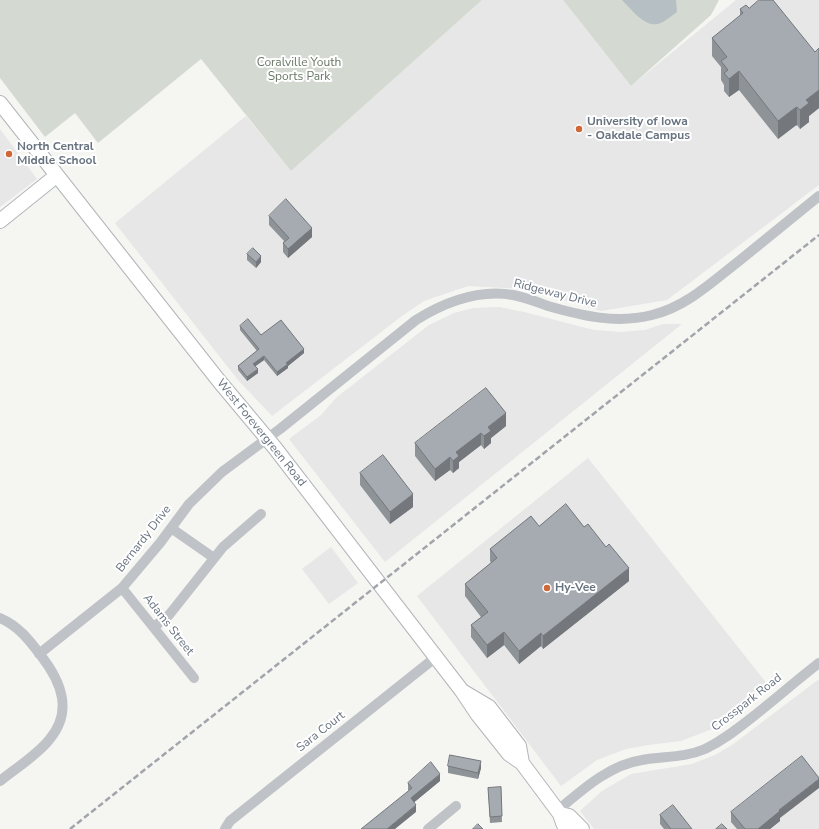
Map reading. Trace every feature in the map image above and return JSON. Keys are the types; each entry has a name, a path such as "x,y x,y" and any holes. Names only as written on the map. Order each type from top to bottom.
{"street":[{"name":"West Forevergreen Road","path":"0,103 219,381 268,439 462,691 478,715 509,754 522,764 559,813 566,829"},
{"path":"0,221 56,176"},
{"name":"Ridgeway Drive","path":"268,439 416,320 432,310 467,297 485,294 500,294 514,295 569,312 588,317 605,319 637,318 666,311 695,296 819,196"},
{"name":"Bernardy Drive","path":"39,654 122,588 171,528 188,504 222,472 268,439"},
{"path":"154,628 169,615 228,542 261,514"},
{"path":"171,528 214,558"},
{"name":"Adams Street","path":"122,588 194,678"},
{"path":"0,618 16,627 55,676 60,686 62,708 60,720 53,734 44,746 0,781"},
{"name":"Sara Court","path":"225,829 230,821 436,657"},
{"name":"Crosspark Road","path":"559,813 595,781 607,773 641,760 683,756 717,743 772,702 819,663"},
{"path":"428,829 456,806"},
{"name":"West Forevergreen Road","path":"559,813 569,816 582,829"}],"shaded area":[{"name":"University of Iowa - Oakdale Campus","path":"482,0 563,0 631,86 736,0 819,0 819,185 667,300 601,311 526,289 468,286 424,301 402,316 272,416 238,380 115,223 246,116 291,171"},
{"path":"622,0 676,0 677,12 658,24 648,23 638,16"},
{"name":"North Central Middle School","path":"0,129 37,179 0,207"},
{"path":"499,307 594,330 621,332 645,330 663,324 682,324 385,562 289,439 320,416 337,397 429,325 454,313 473,308"},
{"path":"588,458 768,685 712,729 681,741 626,749 597,760 561,786 417,596"},
{"path":"331,547 358,583 329,604 302,569"},
{"path":"819,679 819,829 594,829 580,811 602,791 631,774 692,764 715,755 732,745"}],"green space":[{"name":"Coralville Youth Sports Park","path":"0,0 482,0 291,171 201,59 98,143 75,113 45,137 0,78"},
{"path":"563,0 719,0 711,15 631,86"}],"building":[{"path":"759,0 773,0 815,52 819,48 819,90 806,100 809,103 800,110 797,107 795,108 778,121 739,71 729,79 724,73 728,70 721,61 727,57 712,38 743,13 740,9 746,5 749,8"},
{"path":"286,199 312,228 288,249 283,243 289,238 269,216"},
{"path":"253,248 261,256 256,262 247,254"},
{"path":"248,319 261,335 281,320 304,349 277,372 264,356 253,364 258,369 247,377 238,366 259,349 240,326"},
{"path":"486,388 506,413 488,427 491,431 484,436 481,433 456,452 459,456 453,461 450,457 435,469 415,443"},
{"path":"383,455 413,494 390,512 360,473"},
{"name":"Hy-Vee","path":"566,504 584,527 588,524 606,547 609,544 629,568 543,636 541,633 519,651 504,632 487,645 471,625 488,612 465,584 497,558 490,549 531,516 539,526"},
{"path":"450,755 481,761 478,773 448,766"},
{"path":"802,756 819,779 779,810 780,811 758,829 745,829 731,812"},
{"path":"431,762 440,774 411,798 416,805 387,829 361,829 412,788 408,783"},
{"path":"501,787 502,816 490,817 488,788"},
{"path":"673,805 692,829 671,829 660,815"},
{"path":"478,824 483,829 473,829"},
{"path":"722,824 727,829 716,829"}],"railway":[{"path":"70,829 819,235"}],"place":[{"name":"University of Iowa - Oakdale Campus","path":"579,129"},
{"name":"North Central Middle School","path":"9,154"},
{"name":"Hy-Vee","path":"547,588"}]}
